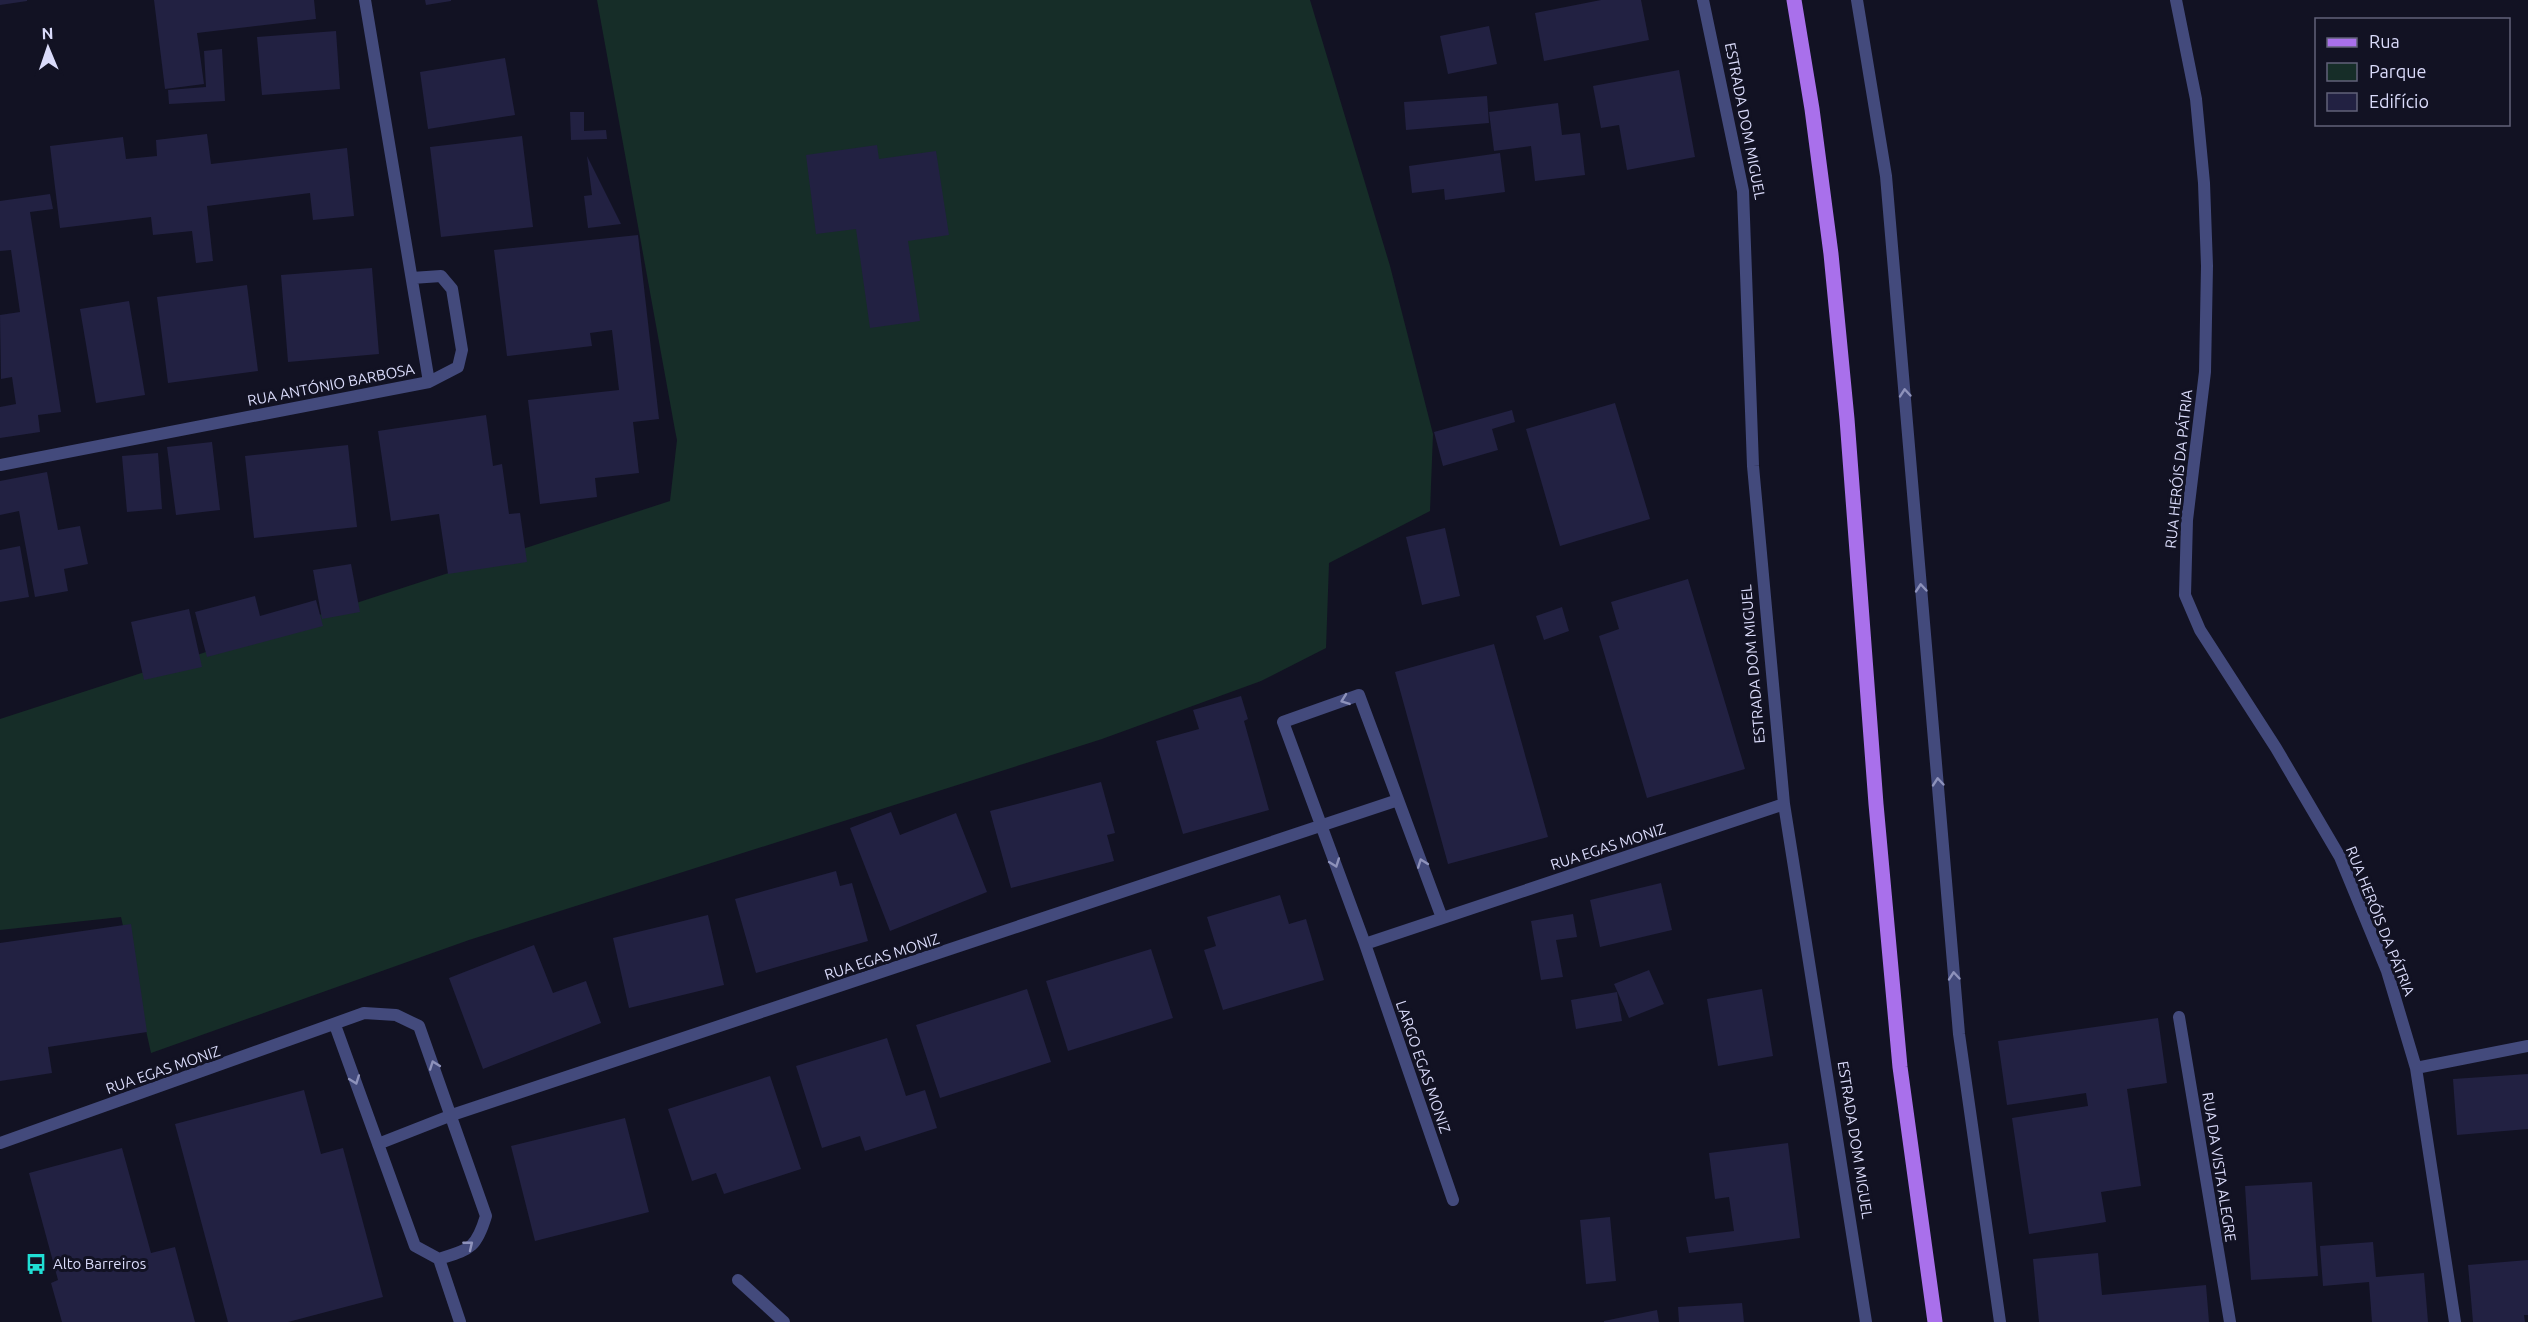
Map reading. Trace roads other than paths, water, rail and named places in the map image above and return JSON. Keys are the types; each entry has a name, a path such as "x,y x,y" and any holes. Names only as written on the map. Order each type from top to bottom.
{"main road":[{"path":"1794,0 1812,109 1834,284 1847,419 1876,804 1900,1067 1935,1322"}],"street":[{"name":"RUA ANTÓNIO BARBOSA","path":"0,465 429,382 365,0"},
{"name":"ESTRADA DOM MIGUEL","path":"1702,0 1743,191 1753,466 1784,804 1866,1322"},
{"path":"1857,0 1886,176 1959,1035 2000,1322"},
{"name":"RUA HERÓIS DA PÁTRIA","path":"2176,0 2196,99 2204,183 2207,266 2205,372 2187,520 2185,595 2200,630 2276,748 2340,857 2387,971 2416,1068 2455,1322"},
{"path":"412,278 441,276 452,289 462,350 458,367 429,382"},
{"path":"1365,944 1283,722 1359,694 1442,918"},
{"name":"RUA EGAS MONIZ","path":"378,1144 452,1115 1398,800"},
{"name":"RUA EGAS MONIZ","path":"1365,944 1784,804"},
{"name":"LARGO EGAS MONIZ","path":"1365,944 1453,1200"},
{"name":"RUA EGAS MONIZ","path":"0,1143 364,1013 396,1015 419,1026 486,1216 480,1236 468,1250 439,1259"},
{"name":"RUA DA VISTA ALEGRE","path":"2179,1017 2230,1322"},
{"path":"335,1025 415,1246 439,1259 460,1322"},
{"path":"2416,1068 2528,1046"},
{"path":"738,1280 784,1322"}],"place":[{"name":"Alto Barreiros","path":"36,1264"}]}
